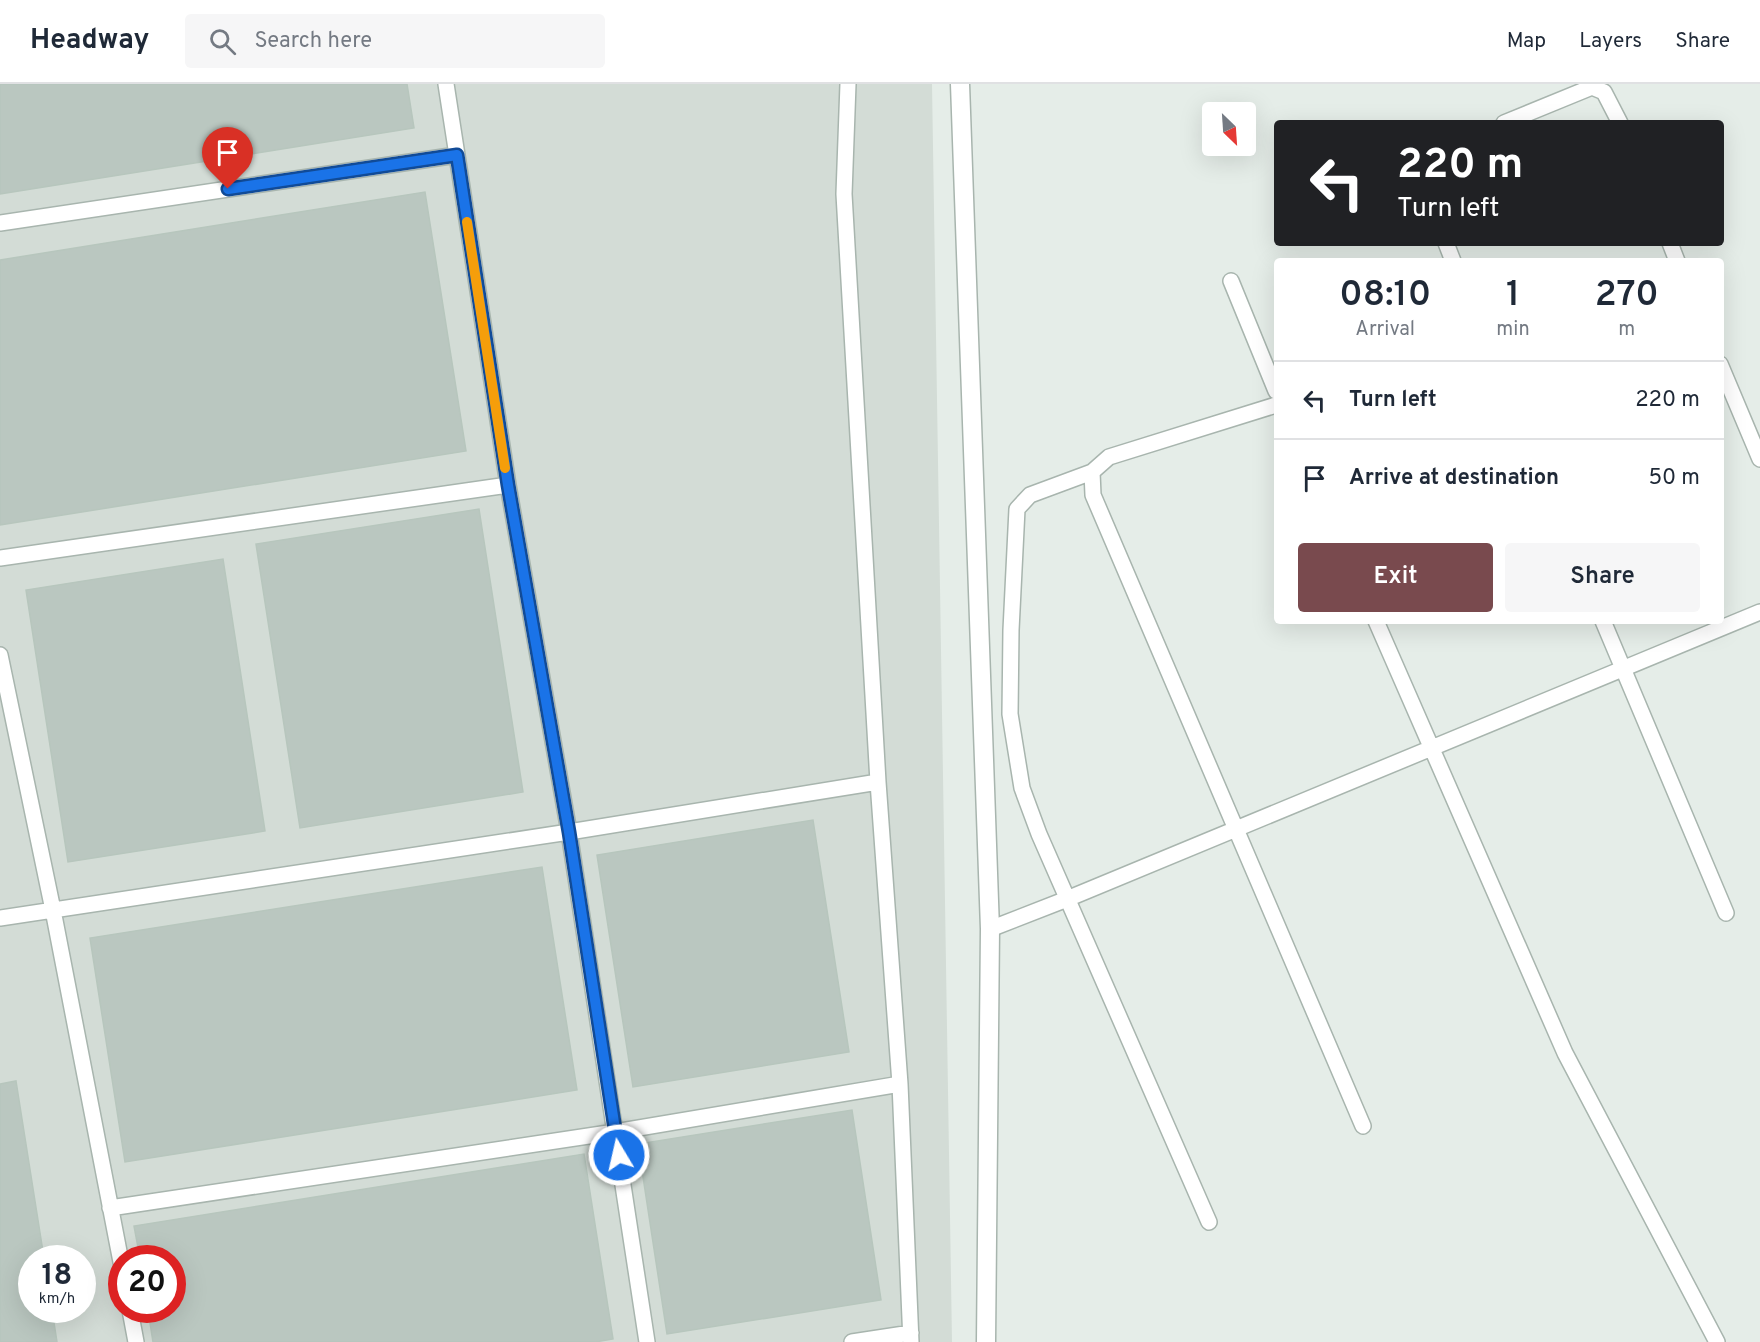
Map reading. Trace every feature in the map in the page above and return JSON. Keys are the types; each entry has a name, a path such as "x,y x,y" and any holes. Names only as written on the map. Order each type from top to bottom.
{"street":[{"path":"960,84 990,929 987,1342"}],"lane":[{"path":"446,84 508,485 569,832 647,1342"},
{"path":"848,84 844,194 879,782 900,1084 911,1338 852,1342"},
{"path":"1511,120 1592,87 1604,92 1618,120"},
{"path":"0,223 457,155"},
{"path":"1231,281 1274,386"},
{"path":"1724,374 1760,459"},
{"path":"1209,1222 1067,899 1022,788 1010,714 1011,630 1017,508 1030,495 1092,472 1109,457 1274,406"},
{"path":"1092,472 1093,495 1363,1126"},
{"path":"0,558 508,485"},
{"path":"990,929 1760,612"},
{"path":"1377,624 1565,1053 1717,1342"},
{"path":"1604,624 1726,913"},
{"path":"0,655 53,910 118,1245"},
{"path":"0,918 569,832 879,782"},
{"path":"110,1208 615,1132 900,1084"},
{"path":"132,1323 136,1342"}],"shaded area":[{"path":"0,84 932,84 952,1342 0,1342"}],"building":[{"path":"0,84 407,84 414,128 0,194"},
{"path":"425,192 466,451 0,525 0,260"},
{"path":"479,509 523,792 300,828 256,544"},
{"path":"223,559 265,831 68,862 26,590"},
{"path":"813,820 849,1052 633,1087 597,855"},
{"path":"542,867 577,1090 125,1162 90,938"},
{"path":"16,1081 42,1245 18,1245 18,1323 54,1323 57,1342 0,1342 0,1084"},
{"path":"852,1110 881,1300 667,1334 638,1144"},
{"path":"584,1154 613,1339 595,1342 153,1342 150,1323 186,1323 186,1245 138,1245 134,1226"}],"slow traffic":[{"path":"467,222 505,468"}],"route":[{"path":"228,189 457,155 508,485 569,832 619,1155"}]}
